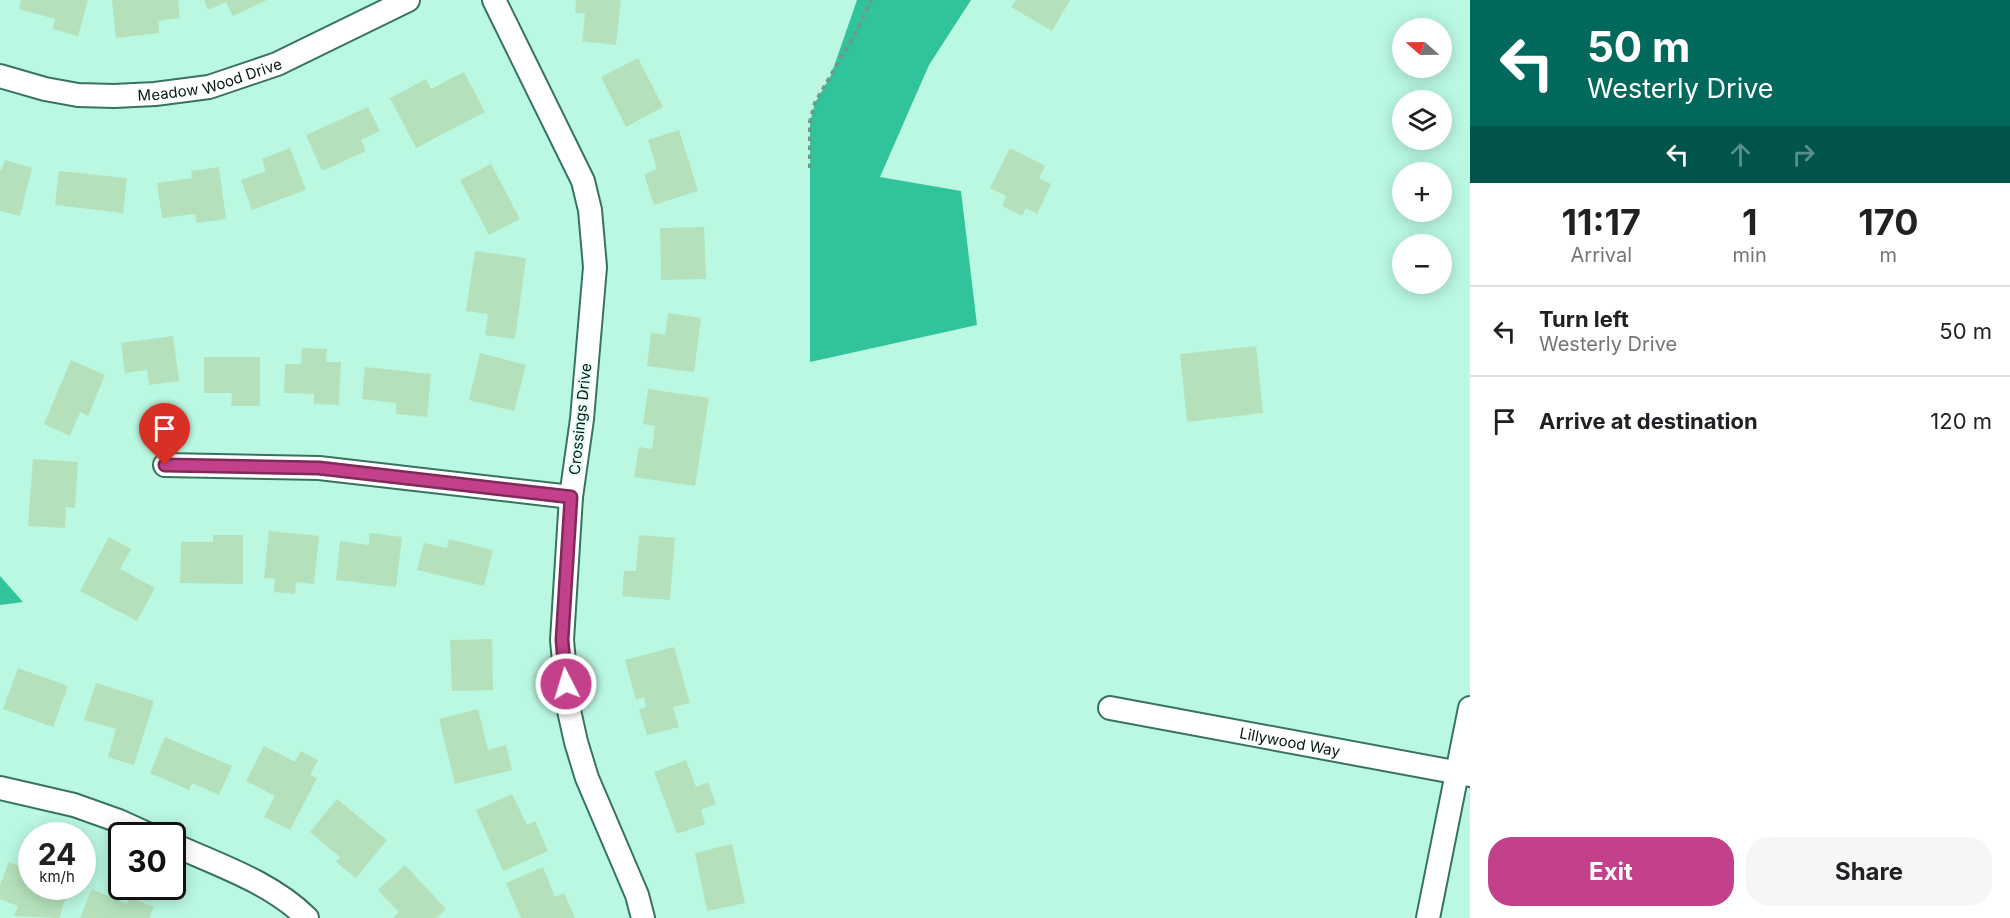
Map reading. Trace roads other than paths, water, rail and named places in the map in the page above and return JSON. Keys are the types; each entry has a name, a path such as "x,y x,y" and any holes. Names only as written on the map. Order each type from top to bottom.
{"street":[{"name":"Meadow Wood Drive","path":"0,76 45,89 78,95 155,94 208,87 277,64 408,0"},
{"name":"Crossings Drive","path":"494,0 583,181 590,210 595,267 582,419 571,497 562,640 568,706 576,742 587,777 638,895 643,918"},
{"path":"165,465 319,468 571,497"},
{"name":"Lillywood Way","path":"1110,708 1464,774"},
{"path":"1428,918 1464,774 1470,708"},
{"path":"0,788 74,805 121,822"},
{"path":"186,850 275,893 307,918"}]}
